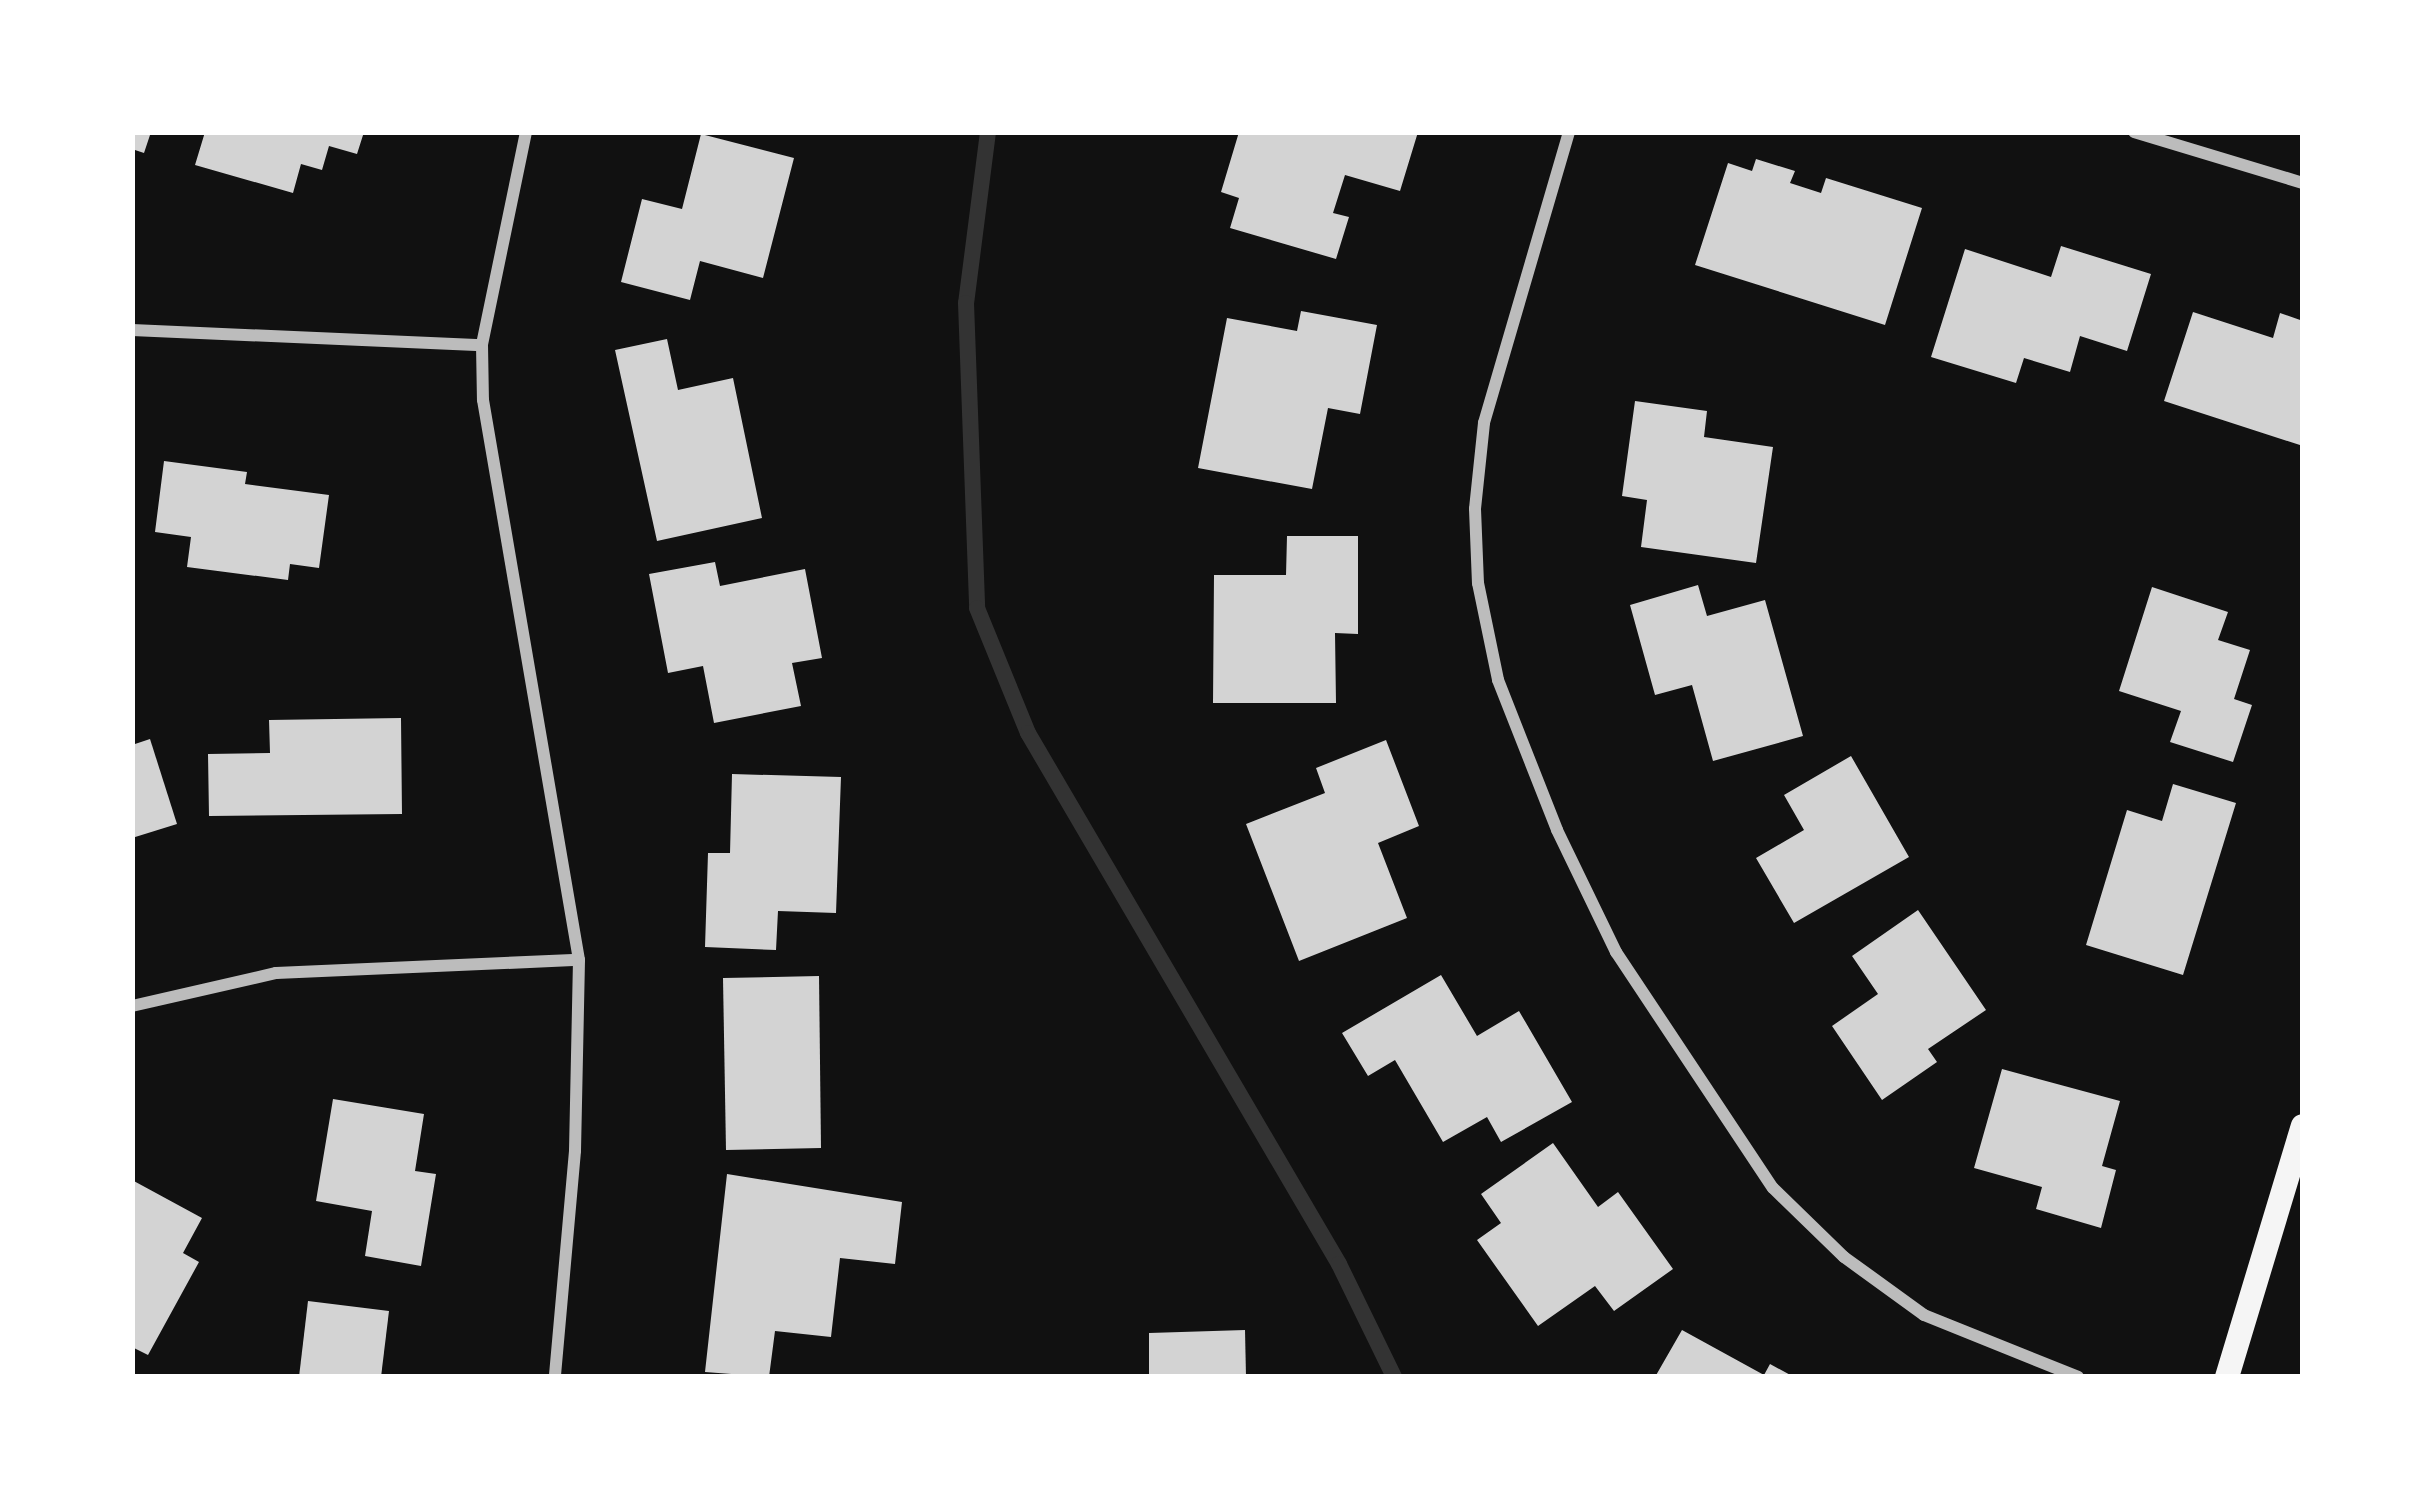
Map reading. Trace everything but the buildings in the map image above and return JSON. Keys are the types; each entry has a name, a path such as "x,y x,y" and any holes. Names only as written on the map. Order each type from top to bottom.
{"main road":[{"path":"2227,1377 2303,1126"}],"street":[{"path":"526,132 482,345 493,485 579,960 574,1151 555,1377"},
{"path":"1569,132 1484,423 1475,509 1478,583 1498,680 1557,830 1616,952 1773,1188 1844,1257 1924,1315 2078,1377"},
{"path":"2134,132 2303,183"},
{"path":"132,330 482,345"},
{"path":"132,1006 276,973 579,960"}],"waterway":[{"path":"988,132 966,303 977,608 1028,733 1339,1264 1394,1377"}]}
